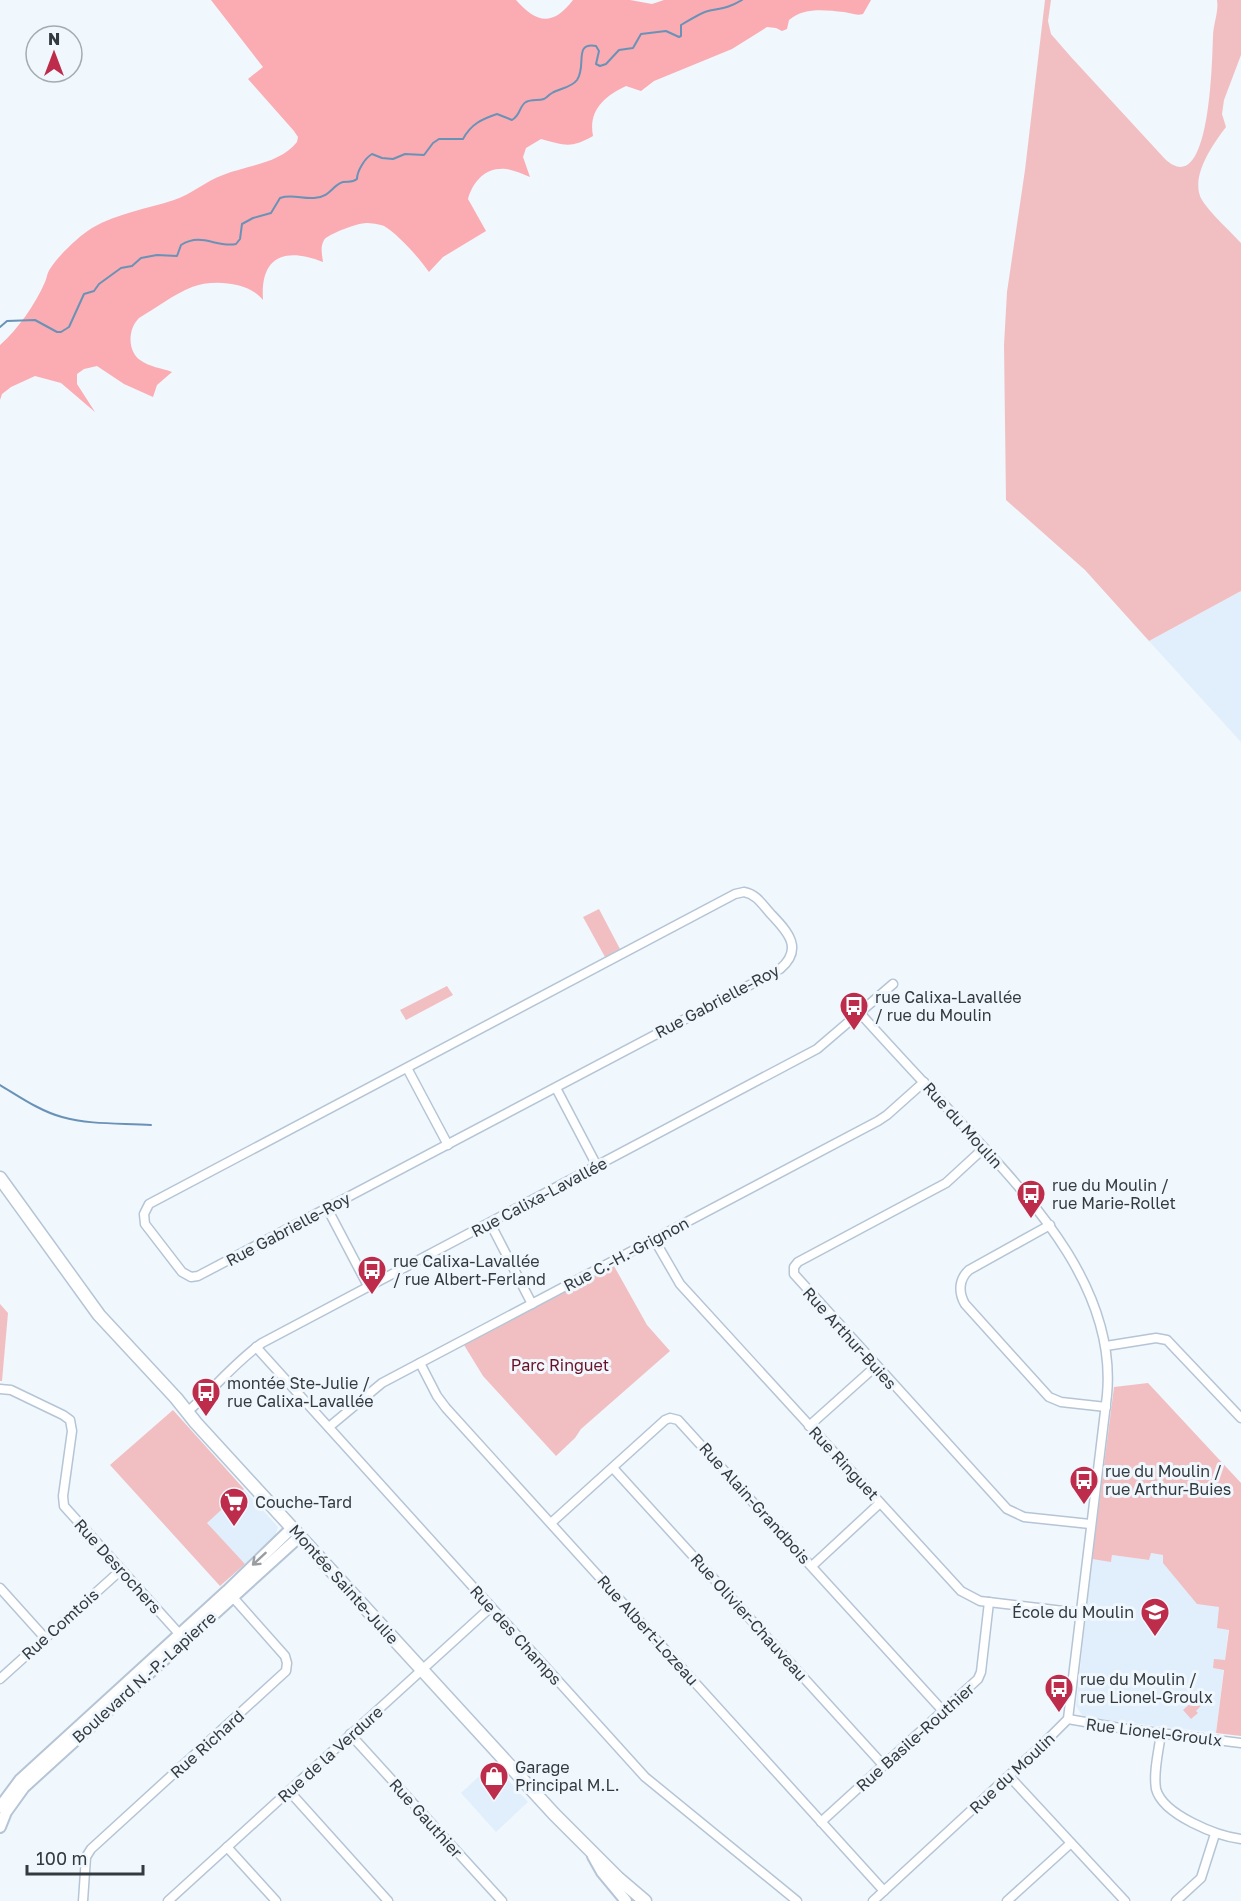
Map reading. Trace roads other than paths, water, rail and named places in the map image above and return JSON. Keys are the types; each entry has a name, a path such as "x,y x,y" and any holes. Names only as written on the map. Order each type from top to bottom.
{"main road":[{"name":"Montée Sainte-Julie","path":"0,1178 99,1315 591,1853"},
{"path":"591,1853 645,1901"}],"street":[{"name":"Rue Gabrielle-Roy","path":"740,892 749,893 755,897 788,933 791,952 789,959 780,969 215,1268 193,1277 185,1274 149,1230 143,1217 147,1206 407,1068 740,892"},
{"name":"Rue Calixa-Lavallée","path":"187,1412 256,1347 817,1049 893,984"},
{"name":"Rue du Moulin","path":"860,1012 984,1148 1050,1225 1071,1258 1087,1293 1106,1346 1108,1373 1106,1407 1068,1719 1010,1776 873,1901"},
{"path":"407,1068 448,1145"},
{"name":"Rue C.-H.-Grignon","path":"329,1427 372,1389 883,1119 924,1082"},
{"path":"556,1088 597,1166"},
{"name":"Rue Arthur-Buies","path":"984,1148 942,1185 807,1256 795,1266 794,1273 1010,1512 1024,1517 1090,1524"},
{"path":"327,1208 368,1286"},
{"path":"490,1223 532,1304"},
{"path":"1050,1225 969,1270 961,1281 960,1295 965,1304 1048,1397 1061,1402 1106,1407"},
{"name":"Rue Ringuet","path":"654,1239 680,1284 961,1591 975,1600 1080,1613"},
{"path":"1106,1346 1156,1338 1167,1340 1241,1418"},
{"name":"Rue des Champs","path":"256,1347 647,1779 797,1901"},
{"name":"Rue Albert-Lozeau","path":"420,1363 442,1403 884,1891"},
{"path":"809,1426 876,1366"},
{"name":"Rue Desrochers","path":"0,1389 11,1390 65,1415 70,1420 72,1431 63,1496 64,1506 182,1638"},
{"name":"Rue Alain-Grandbois","path":"551,1523 667,1419 678,1420 944,1711"},
{"name":"Rue Olivier-Chauveau","path":"612,1468 884,1766"},
{"path":"812,1566 880,1503"},
{"name":"Boulevard N.-P.-Lapierre","path":"0,1827 4,1801 20,1780 182,1638 296,1532"},
{"name":"Rue Comtois","path":"0,1679 121,1569"},
{"path":"0,1588 45,1638"},
{"name":"Rue Richard","path":"83,1901 85,1862 90,1849 286,1671 285,1656 230,1594"},
{"name":"Rue Basile-Routhier","path":"821,1822 975,1683 980,1675 988,1602"},
{"name":"Rue de la Verdure","path":"168,1901 491,1607"},
{"name":"Rue Lionel-Groulx","path":"1068,1719 1241,1743"},
{"path":"1161,1733 1156,1777 1158,1794 1177,1813 1215,1834 1241,1839"},
{"name":"Rue Gauthier","path":"350,1734 502,1901"},
{"path":"1010,1776 1125,1901"},
{"path":"289,1791 388,1901"},
{"path":"1176,1901 1201,1878 1215,1834"},
{"path":"1007,1901 1071,1843"},
{"path":"227,1847 276,1901"},
{"name":"Montée Sainte-Julie","path":"591,1853 602,1872 626,1901"}],"waterway":[{"path":"0,327 7,321 35,320 61,332 69,327 84,294 94,291 99,284 121,268 132,266 141,258 157,255 177,256 181,245 189,241 202,240 229,245 236,244 240,239 242,224 271,213 280,198 324,196 339,184 357,179 362,165 372,154 393,159 405,154 424,155 439,139 463,139 473,126 486,118 497,114 512,120 526,102 544,99 575,83 580,74 583,51 589,46 596,46 599,51 596,64 600,66 606,64 619,50 633,48 641,34 666,31 679,37 681,36 681,25 706,12 742,0"},
{"path":"0,1085 38,1107 73,1120 151,1125"}],"place":[{"name":"rue Calixa-Lavallée / rue du Moulin","path":"854,1032"},
{"name":"rue du Moulin / rue Marie-Rollet","path":"1031,1220"},
{"name":"rue Calixa-Lavallée / rue Albert-Ferland","path":"372,1296"},
{"name":"montée Ste-Julie / rue Calixa-Lavallée","path":"206,1418"},
{"name":"rue du Moulin / rue Arthur-Buies","path":"1084,1506"},
{"name":"Couche-Tard","path":"234,1528"},
{"name":"École du Moulin","path":"1155,1638"},
{"name":"rue du Moulin / rue Lionel-Groulx","path":"1059,1714"},
{"name":"Garage Principal M.L.","path":"494,1802"}],"park label":[{"name":"Parc Ringuet","path":"560,1365"}]}
